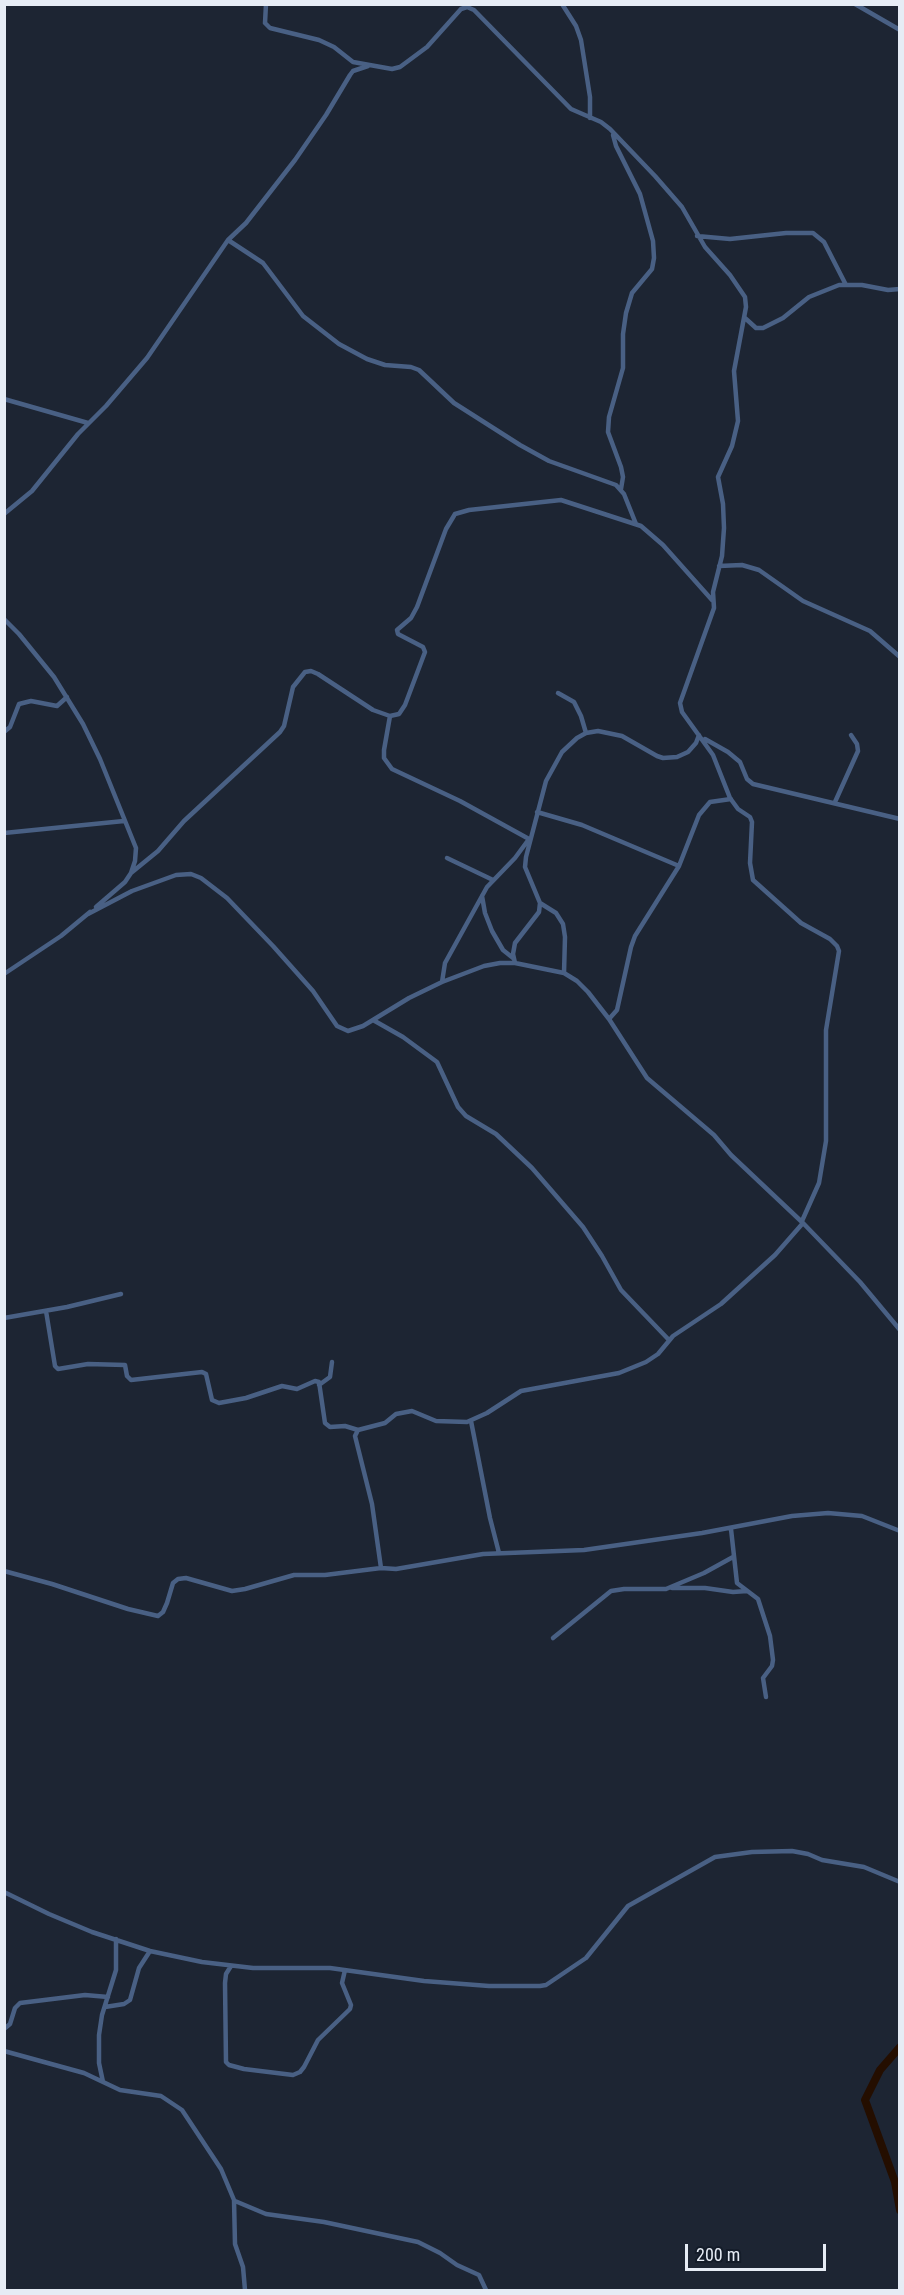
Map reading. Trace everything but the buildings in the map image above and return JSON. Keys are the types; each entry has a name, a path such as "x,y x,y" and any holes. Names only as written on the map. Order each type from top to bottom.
{"street":[{"path":"46,1311 55,1366 58,1369 88,1364 124,1365 130,1380 202,1372 206,1374 212,1400 219,1403 246,1398 282,1386 294,1389 315,1381 319,1385 325,1423 330,1426 345,1426 358,1430 385,1423 396,1414 412,1411 436,1421 471,1421 521,1391 583,1380 635,1367 658,1354 669,1340 721,1304 775,1255 802,1222 819,1183 826,1141 826,1029 837,946 830,939 801,923 753,880 750,863 754,826 750,817 741,812 731,799 713,755 682,712 681,703 714,608 712,600 714,580 719,566 724,528 723,504 718,477 736,433 738,411 734,371 745,318 745,297 698,236 682,207 612,131 571,109 479,14 466,7 461,9 427,47 400,67 392,69 353,62 319,40 270,28 265,23 266,4"},
{"path":"562,4 576,26 581,40 591,118"},
{"path":"855,4 900,30"},
{"path":"4,514 32,491 88,423 106,406 147,358 228,240 246,223 295,160 353,71 368,66"},
{"path":"612,131 616,146 640,194 653,241 652,268 632,293 627,307 623,327 623,368 609,417 609,432 623,477 621,489 636,524"},
{"path":"698,236 730,239 786,233 813,233 819,235 824,242 846,285"},
{"path":"228,240 263,263 303,316 339,344 367,359 416,368 454,403 520,445 549,460 608,481 621,489"},
{"path":"745,318 756,328 763,328 783,318 809,297 830,287 862,285 900,290"},
{"path":"4,399 88,423"},
{"path":"5,973 61,936 88,914 158,851 184,821 280,732 284,726 293,687 305,672 311,671 318,674 364,705 390,716 399,714 405,705 425,652 417,644 398,634 397,630 411,618 417,607 453,515 469,510 561,500 636,524 650,532 663,545 712,600"},
{"path":"719,566 741,565 759,570 803,602 870,631 900,657"},
{"path":"4,619 46,666 91,738 136,853 131,873"},
{"path":"558,693 574,702 585,733"},
{"path":"4,732 10,727 19,704 31,701 57,706 67,697"},
{"path":"390,716 384,758 392,769 459,801 529,839"},
{"path":"514,961 515,943 539,912 540,903 525,867 529,839 546,781 556,760 569,744 585,733 598,731 622,736 663,758 677,757 688,752 701,736"},
{"path":"835,802 858,751 857,744 851,735"},
{"path":"701,736 740,762 747,779 753,783 900,819"},
{"path":"609,1018 617,1010 635,936 679,866 699,815 710,802 731,799"},
{"path":"537,812 582,825 679,866"},
{"path":"4,833 124,821"},
{"path":"442,982 445,963 482,896 529,839"},
{"path":"447,858 493,880"},
{"path":"88,914 132,891 176,875 191,874 201,878 227,898 313,991 337,1026 348,1031 356,1030 409,998 442,982 484,966 514,961 564,974 577,981 609,1018 647,1078 714,1135 731,1155 802,1222 860,1282 900,1330"},
{"path":"482,896 492,931 503,950 514,961"},
{"path":"540,903 556,913 562,924 565,938 564,974"},
{"path":"373,1020 403,1037 437,1062 458,1107 466,1116 496,1134 532,1168 583,1227 621,1290 669,1340"},
{"path":"4,1317 46,1311 121,1294"},
{"path":"319,1385 330,1377 332,1362"},
{"path":"471,1421 499,1553"},
{"path":"358,1430 355,1436 372,1504 381,1568"},
{"path":"4,1571 158,1616 163,1612 173,1583 178,1579 186,1578 232,1591 261,1586 284,1576 325,1575 381,1568 412,1567 499,1553 584,1550 731,1529 792,1516 828,1513 862,1516 900,1531"},
{"path":"731,1529 737,1583 758,1599 762,1605 770,1636 773,1660 772,1666 763,1678 766,1697"},
{"path":"666,1589 734,1557"},
{"path":"553,1638 611,1592 624,1589 705,1588 733,1592 747,1591"},
{"path":"4,1892 49,1914 116,1939 150,1950 231,1966 319,1967 424,1981 489,1986 546,1985 594,1950 628,1906 701,1863 724,1855 776,1851 800,1852 822,1860 864,1867 900,1882"},
{"path":"103,2082 99,2051 101,2022 116,1970 116,1939"},
{"path":"105,2007 124,2004 130,2000 139,1968 150,1950"},
{"path":"231,1966 226,1974 225,1983 226,2061 229,2065 244,2069 293,2075 304,2067 318,2040 350,2009 351,2005 342,1983 345,1970"},
{"path":"4,2029 10,2024 17,2005 20,2003 85,1995 108,1997"},
{"path":"4,2051 84,2073 120,2090 161,2096 174,2103 186,2116 218,2164 235,2201 235,2244 243,2267 246,2290"},
{"path":"235,2201 266,2214 324,2222 418,2242 479,2275 486,2290"}],"waterway":[{"path":"900,2047 880,2070 865,2100 895,2182 900,2210"}]}
